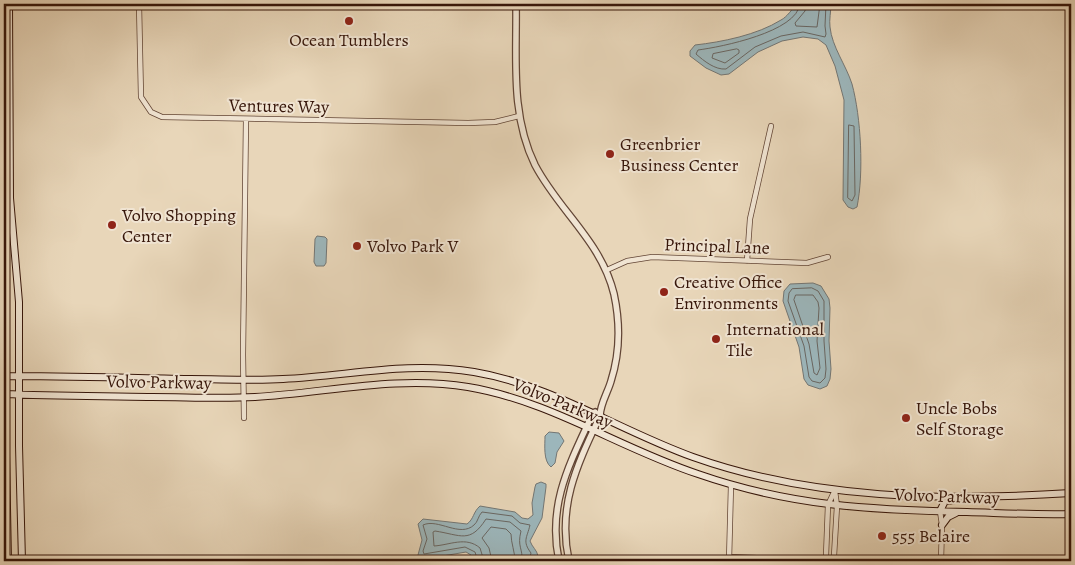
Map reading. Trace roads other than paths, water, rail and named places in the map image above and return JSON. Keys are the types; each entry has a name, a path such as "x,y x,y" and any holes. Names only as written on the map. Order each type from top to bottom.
{"main road":[{"path":"9,4 10,198 20,302 19,395 22,561"},
{"path":"4,349 8,561"},
{"name":"Volvo Parkway","path":"4,376 243,380 284,379 397,368 454,370 492,376 529,386 593,413 600,413 671,448 718,465 789,483 835,490 901,495 1015,496 1071,493"},
{"name":"Volvo Parkway","path":"4,394 243,398 389,384 445,384 519,399 555,412 672,465 731,485 787,498 836,506 940,512 1071,514"},
{"path":"940,512 944,502 948,500 1005,499 1015,496"},
{"path":"942,525 948,517 960,512"}],"street":[{"name":"Ventures Way","path":"139,4 140,91 146,107 155,115 168,118 473,124 495,122 519,116"},
{"path":"516,4 516,91 519,116 527,145 539,171 554,195 593,245 607,270 614,294 617,314 618,340 612,378 594,430 574,474 568,498 565,527 569,561"},
{"path":"244,418 246,119"},
{"path":"747,261 750,219 771,126"},
{"name":"Principal Lane","path":"607,270 627,261 652,257 807,264 828,257"},
{"path":"559,561 556,528 558,499 566,471 593,413"},
{"path":"731,485 729,559 847,561"},
{"path":"829,561 826,556 828,505 835,490"},
{"path":"829,561 834,556 835,490"},
{"path":"940,512 942,525 941,561"}],"water":[{"path":"797,4 831,4 831,34 852,84 858,112 861,162 857,207 853,209 848,207 843,200 844,100 835,66 826,45 818,39 803,37 782,41 758,52 729,74 721,75 706,68 690,56 690,51 695,45 739,37 772,25 785,17"},
{"path":"317,236 327,239 326,263 324,266 316,266 314,262 315,239"},
{"path":"813,283 821,286 829,299 830,308 830,379 827,386 820,389 808,385 804,379 799,347 783,301 784,291 790,284"},
{"path":"549,432 559,433 564,441 557,452 555,463 551,467 548,464 545,453 545,436"},
{"path":"541,482 546,484 542,518 530,541 538,556 533,559 507,562 473,561 471,555 466,552 425,559 418,555 422,540 418,524 423,519 467,524 480,506 515,512 522,518 528,519 533,515 532,503 536,484"}],"place":[{"name":"Ocean Tumblers","path":"349,21"},
{"name":"Greenbrier Business Center","path":"610,154"},
{"name":"Volvo Shopping Center","path":"112,225"},
{"name":"Volvo Park V","path":"357,246"},
{"name":"Creative Office Environments","path":"664,292"},
{"name":"International Tile","path":"716,339"},
{"name":"Uncle Bobs Self Storage","path":"906,418"},
{"name":"555 Belaire","path":"882,536"}]}
